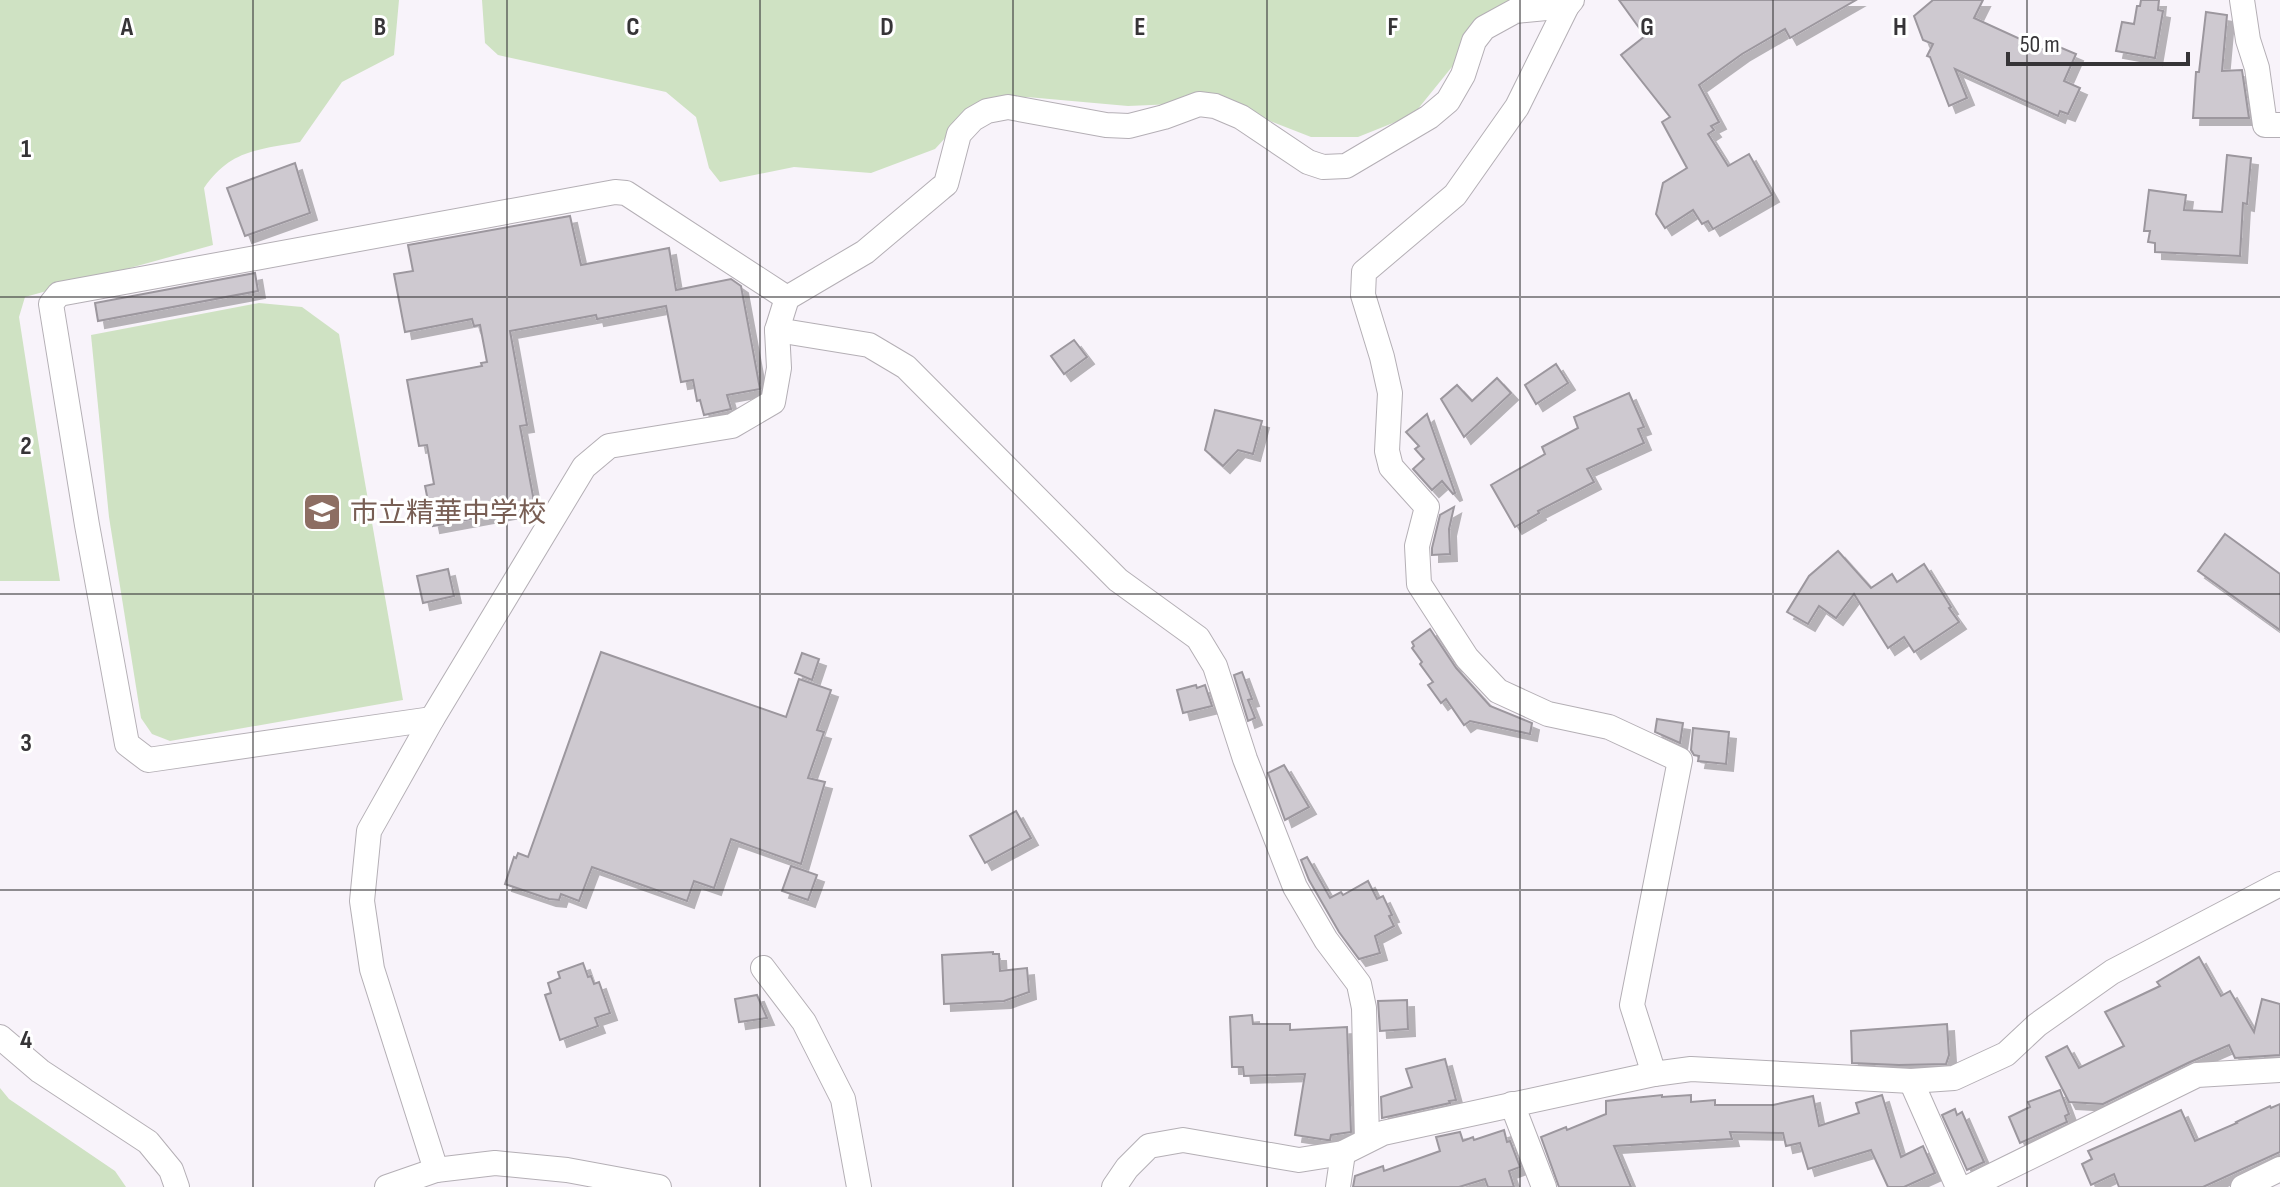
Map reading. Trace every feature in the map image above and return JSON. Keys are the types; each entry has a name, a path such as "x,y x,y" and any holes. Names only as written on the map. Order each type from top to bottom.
{"street":[{"path":"2242,0 2248,40 2257,68 2265,125 2280,125"},
{"path":"436,1170 372,969 362,901 369,831 432,719 584,467 609,446 732,426 773,402 779,368 777,330 787,298 865,252 946,184 959,134 973,119 987,111 1008,107 1106,125 1129,126 1199,104 1215,106 1241,117 1308,162 1323,167 1346,166 1429,117 1448,101 1463,75 1474,41 1484,28 1515,11 1570,3"},
{"path":"1570,3 1517,107 1455,195 1364,272 1363,295 1390,393 1387,451 1391,467 1427,507 1417,546 1419,584 1467,658 1498,691 1548,714 1609,727 1680,760 1632,1005 1654,1074"},
{"path":"432,719 148,760 127,744 51,304 59,294 615,192 626,193 787,298"},
{"path":"777,330 869,345 906,367 1118,580 1198,638 1215,666 1245,759 1295,887 1326,940 1359,984 1364,1008 1367,1140"},
{"path":"1114,1187 1127,1168 1149,1146 1183,1140 1299,1160 1343,1153 1383,1133 1654,1074 1691,1069 1911,1081 1954,1078 2006,1054 2037,1025 2112,972 2280,884"},
{"path":"763,968 804,1022 843,1099 859,1187"},
{"path":"0,1037 40,1071 148,1142 171,1170 177,1187"},
{"path":"1911,1081 1954,1185 2197,1075 2280,1070"},
{"path":"1512,1104 1544,1187"},
{"path":"1338,1187 1343,1153"},
{"path":"387,1187 436,1170 495,1163 567,1170 659,1187"},
{"path":"2243,1187 2280,1169"}],"green space":[{"path":"0,0 399,0 394,55 342,82 300,142 258,150 234,159 204,188 213,245 25,297 19,317 60,581 0,581"},
{"path":"482,0 1527,0 1477,36 1413,115 1358,137 1311,137 1221,102 1128,106 1027,97 991,104 959,123 935,149 871,173 794,167 720,182 709,168 696,117 666,92 498,55 485,43"},
{"path":"259,303 302,307 339,334 403,700 170,741 152,734 141,718 109,517 91,335"},
{"path":"0,1088 9,1099 115,1171 126,1187 0,1187"}],"building":[{"path":"1619,0 1856,0 1790,38 1785,29 1742,54 1699,85 1719,122 1711,126 1714,130 1708,134 1728,166 1749,154 1772,195 1713,229 1708,221 1702,224 1693,210 1665,228 1656,214 1663,183 1687,168 1662,122 1670,117 1621,55 1645,36"},
{"path":"1933,0 1983,0 1974,18 2053,54 2057,46 2076,54 2064,81 2080,88 2068,114 2060,111 2058,116 1955,69 1967,98 1949,106 1927,56 1933,44 1923,40 1914,16"},
{"path":"2141,0 2159,0 2158,10 2163,11 2155,58 2116,51 2122,22 2134,24"},
{"path":"2206,12 2227,15 2222,71 2242,70 2249,118 2193,118 2196,72 2199,72"},
{"path":"2227,155 2251,158 2247,204 2243,203 2240,256 2155,252 2155,243 2148,242 2150,231 2144,231 2149,190 2186,195 2184,210 2222,212"},
{"path":"295,163 310,213 245,236 227,188"},
{"path":"570,216 581,265 669,248 676,290 731,279 741,286 760,389 727,395 731,409 704,415 700,400 697,401 693,380 681,382 666,306 510,331 527,425 520,426 535,507 433,526 425,486 434,484 427,445 419,446 407,380 482,366 481,363 487,362 480,325 474,326 472,319 405,332 394,274 413,271 408,245"},
{"path":"255,273 258,291 98,321 95,303"},
{"path":"1074,340 1087,357 1064,374 1051,356"},
{"path":"1556,364 1568,383 1536,404 1525,385"},
{"path":"1497,378 1511,393 1464,437 1441,399 1457,385 1472,401"},
{"path":"1629,393 1644,427 1638,429 1644,443 1587,469 1594,482 1538,511 1515,527 1491,485 1545,454 1542,447 1578,428 1574,417"},
{"path":"1215,410 1262,421 1253,454 1238,450 1223,466 1205,450"},
{"path":"1427,414 1453,494 1442,481 1432,490 1413,469 1424,459 1415,449 1419,446 1406,432"},
{"path":"1454,507 1449,529 1450,554 1432,555 1440,515"},
{"path":"2225,534 2280,574 2280,630 2198,571"},
{"path":"1838,551 1871,588 1892,574 1897,582 1924,564 1959,622 1914,652 1904,637 1888,648 1854,594 1836,618 1819,606 1808,624 1787,612 1809,576"},
{"path":"448,569 454,596 423,603 417,576"},
{"path":"1430,629 1456,668 1490,706 1532,723 1530,734 1470,721 1464,725 1446,699 1441,703 1428,685 1433,682 1412,648 1412,642"},
{"path":"601,652 786,717 799,679 831,690 817,730 824,732 808,778 825,782 801,864 731,839 714,888 694,881 687,901 592,867 579,901 561,894 559,900 549,899 505,884 514,857 518,853 528,857"},
{"path":"802,653 819,659 812,680 795,673"},
{"path":"1242,672 1255,718 1248,721 1234,675"},
{"path":"1196,685 1197,688 1205,685 1212,706 1183,713 1177,690"},
{"path":"1657,719 1683,723 1680,743 1655,732"},
{"path":"1693,728 1729,732 1726,764 1698,761 1699,756 1691,750"},
{"path":"1284,765 1309,807 1285,820 1268,773"},
{"path":"1016,811 1031,838 985,863 970,836"},
{"path":"1307,857 1330,898 1341,892 1343,895 1368,881 1377,899 1383,896 1394,926 1375,936 1380,953 1359,959 1339,932 1309,880 1301,860"},
{"path":"791,866 817,875 808,900 782,891"},
{"path":"999,954 1000,971 1027,968 1029,992 1004,1001 944,1004 942,955"},
{"path":"2199,957 2221,996 2230,991 2254,1032 2262,999 2280,1004 2280,1055 2235,1058 2229,1045 2103,1104 2069,1102 2046,1057 2067,1046 2079,1068 2124,1046 2105,1012 2160,986 2157,982"},
{"path":"583,963 588,977 591,976 594,984 599,982 610,1013 595,1018 598,1026 560,1040 545,995 551,993 548,983 560,978 558,972"},
{"path":"757,995 767,1018 739,1022 735,999"},
{"path":"1407,1000 1408,1029 1380,1031 1378,1001"},
{"path":"1252,1015 1253,1024 1290,1024 1290,1030 1347,1027 1351,1132 1331,1135 1330,1140 1295,1135 1305,1074 1244,1076 1243,1067 1232,1067 1230,1017"},
{"path":"1947,1024 1949,1055 1946,1064 1852,1063 1851,1031"},
{"path":"1445,1059 1456,1100 1382,1118 1381,1097 1412,1087 1406,1069"},
{"path":"2060,1090 2069,1114 2065,1116 2067,1122 2020,1143 2009,1117 2030,1107 2028,1102"},
{"path":"1691,1095 1691,1102 1715,1100 1715,1105 1773,1105 1813,1096 1819,1126 1859,1113 1856,1103 1882,1095 1901,1157 1923,1146 1935,1173 1904,1187 1888,1187 1871,1150 1808,1169 1800,1143 1786,1146 1783,1133 1730,1132 1732,1139 1614,1146 1631,1187 1559,1187 1541,1137 1606,1114 1606,1101"},
{"path":"2280,1104 2280,1152 2203,1187 2119,1187 2114,1174 2091,1185 2082,1164 2092,1159 2088,1151 2181,1110 2195,1141"},
{"path":"1955,1109 1957,1115 1962,1112 1984,1162 1967,1170 1942,1115"},
{"path":"1504,1130 1520,1167 1509,1171 1514,1187 1488,1187 1485,1179 1459,1187 1353,1187 1355,1176 1383,1166 1384,1171 1440,1151 1436,1137 1460,1132 1463,1141 1473,1137 1474,1140"}],"place":[{"name":"市立精華中学校","path":"322,512"}]}
